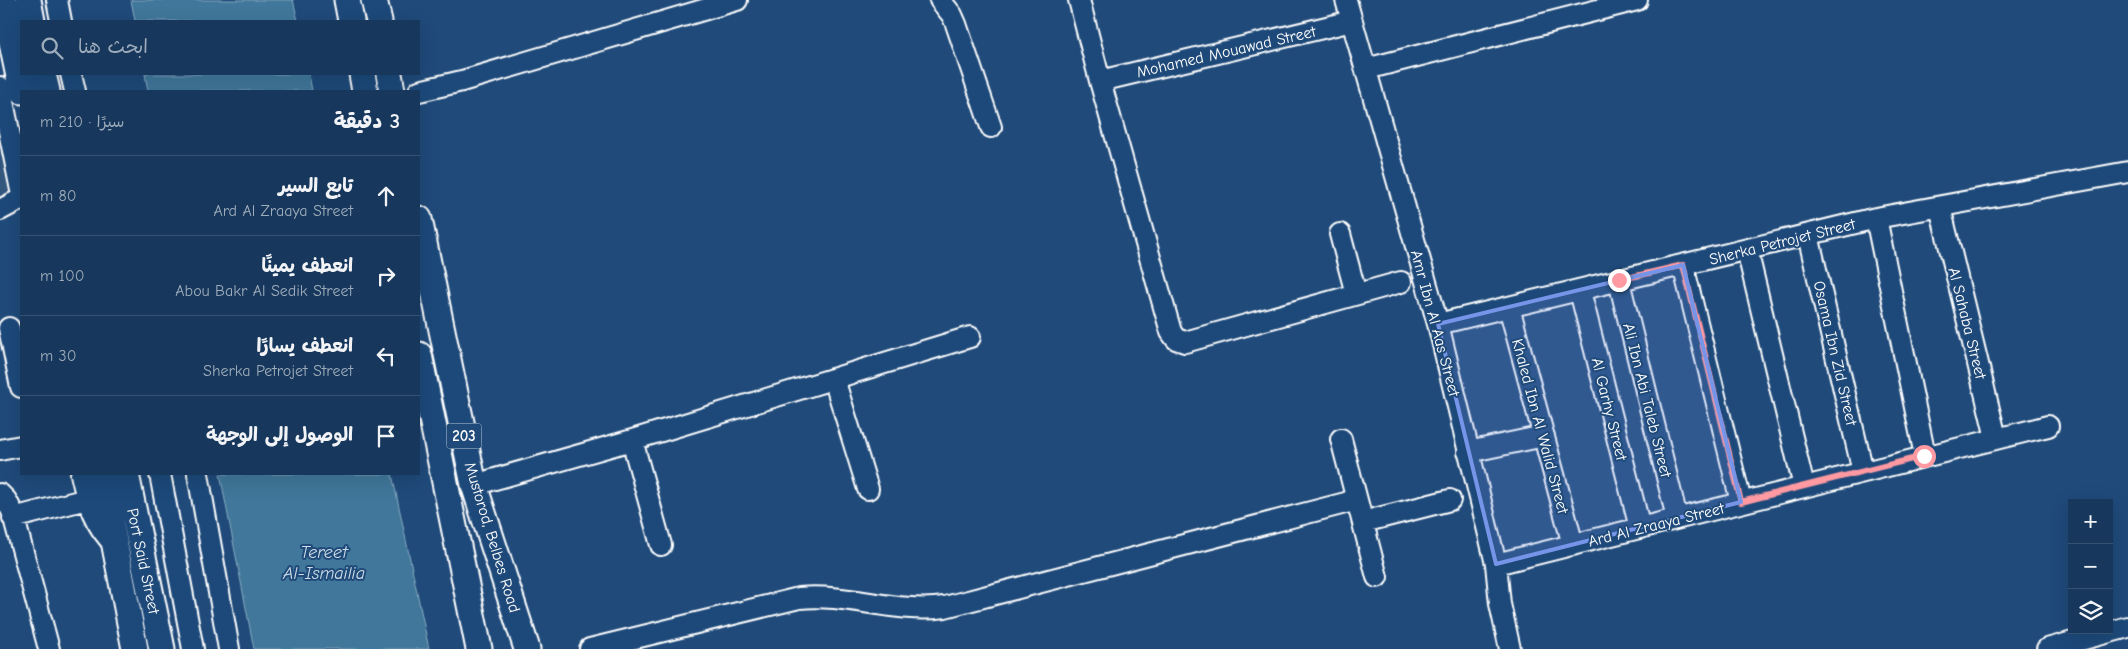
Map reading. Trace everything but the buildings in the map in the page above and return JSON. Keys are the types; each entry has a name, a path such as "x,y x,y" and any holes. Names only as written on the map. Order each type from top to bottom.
{"main road":[{"path":"3,0 6,94"},
{"path":"28,0 32,20"},
{"path":"347,0 351,20"},
{"path":"374,0 378,20"},
{"path":"43,75 47,90"},
{"path":"362,75 365,90"},
{"path":"389,75 392,90"},
{"name":"Mustorod, Belbes Road","path":"420,224 474,485 527,649"},
{"name":"Mustorod, Belbes Road","path":"420,360 479,649"},
{"name":"Port Said Street","path":"101,475 135,649"},
{"name":"Port Said Street","path":"126,475 162,649"}],"street":[{"path":"57,0 61,20"},
{"path":"424,90 462,81 737,0"},
{"path":"940,0 952,14 991,127"},
{"path":"1080,0 1100,81 1171,332 1176,339 1185,342 1401,282"},
{"name":"Amr Ibn Al Aas Street","path":"1346,0 1438,324 1496,564 1500,604 1510,649"},
{"path":"1366,69 1637,0"},
{"name":"Mohamed Mouawad Street","path":"1100,81 1352,21"},
{"path":"71,75 74,90"},
{"path":"6,94 20,184"},
{"name":"Sherka Petrojet Street","path":"1438,324 1876,218 2128,172"},
{"path":"0,210 20,200"},
{"name":"Al Sahaba Street","path":"1940,207 1996,438"},
{"path":"1876,218 1924,456"},
{"path":"1340,234 1356,294"},
{"name":"Osama Ibn Zid Street","path":"1808,235 1863,472"},
{"path":"1747,250 1804,487"},
{"path":"1683,265 1741,502"},
{"name":"Ali Ibn Abi Taleb Street","path":"1619,280 1677,518"},
{"name":"Al Garhy Street","path":"1580,291 1640,528"},
{"name":"Khaled Ibn Al Walid Street","path":"1510,307 1573,545"},
{"path":"10,328 20,382"},
{"path":"474,485 632,440 970,337"},
{"path":"834,379 868,489"},
{"name":"Ard Al Zraaya Street","path":"1496,564 2048,426"},
{"path":"1468,452 1544,436"},
{"path":"1341,439 1377,577"},
{"path":"632,440 661,545"},
{"path":"0,450 20,446"},
{"path":"81,475 90,510 101,529 115,545"},
{"path":"160,475 193,649"},
{"path":"198,475 229,649"},
{"path":"0,494 10,505 48,649"},
{"path":"13,518 87,499"},
{"path":"595,648 798,598 831,597 916,610 945,607 1357,500"},
{"path":"1363,522 1450,500"},
{"path":"2047,649 2128,627"}],"highlighted area":[{"path":"1683,265 1741,502 1496,564 1438,324"}],"shaded area":[{"path":"0,146 16,210 0,218"}],"water":[{"path":"131,0 293,0 298,20 135,20"},
{"path":"145,75 309,75 312,90 148,90"},
{"name":"Tereet Al-Ismailia","path":"220,475 392,475 429,649 254,649"}],"route":[{"path":"1619,280 1683,265 1741,502 1924,456"}]}
